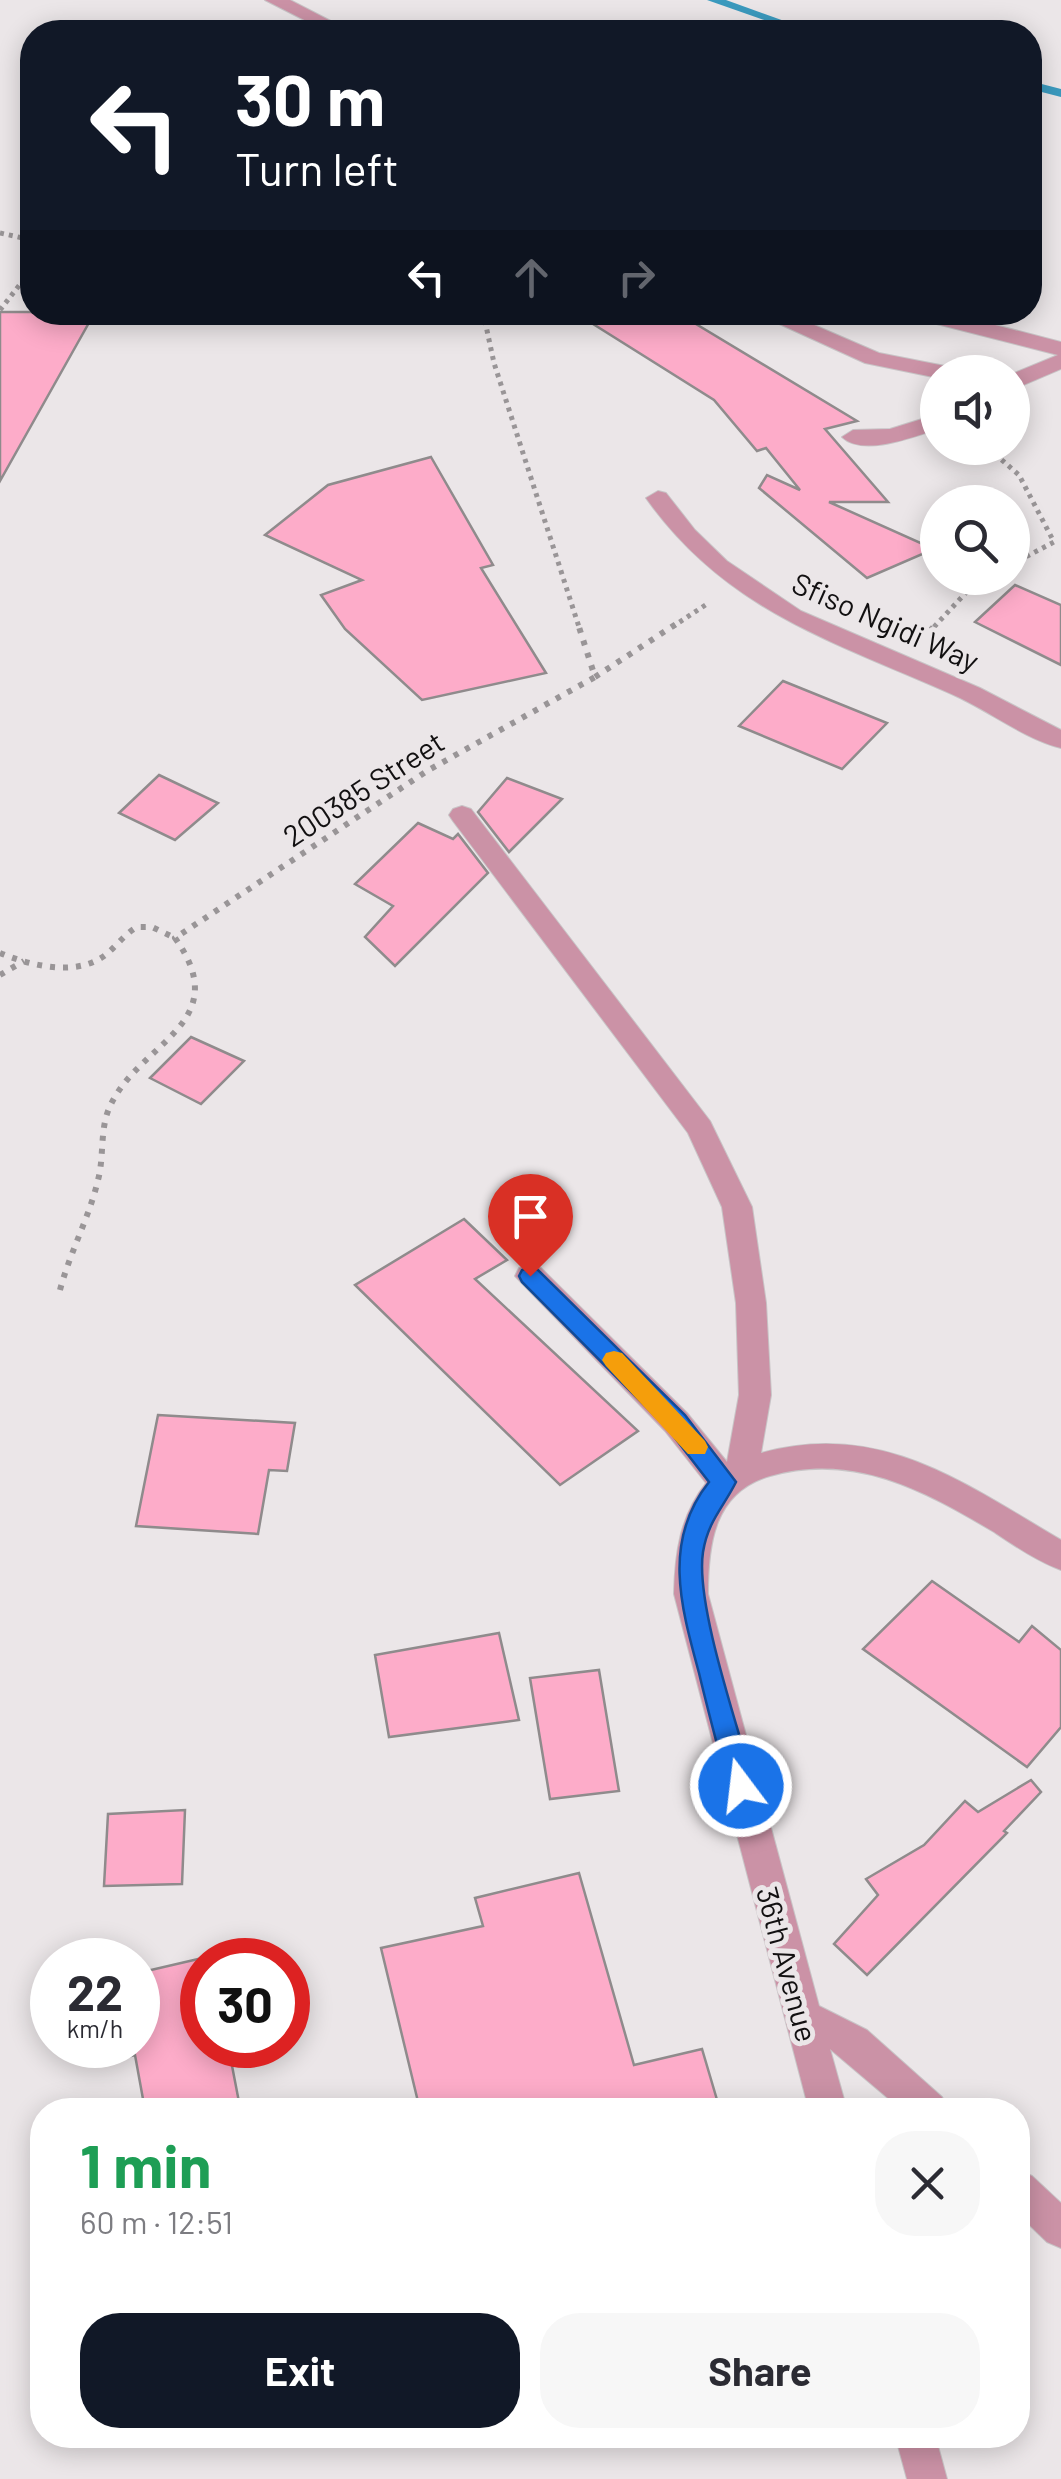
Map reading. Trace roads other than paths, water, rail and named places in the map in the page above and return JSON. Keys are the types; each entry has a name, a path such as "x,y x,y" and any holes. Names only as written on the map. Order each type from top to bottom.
{"street":[{"path":"275,0 317,20"},
{"path":"795,325 872,358 920,368"},
{"path":"968,325 1061,349"},
{"path":"1030,375 1061,361"},
{"path":"853,437 892,436 920,427"},
{"name":"Sfiso Ngidi Way","path":"658,498 704,555 739,584 824,634 961,689 1061,740"},
{"path":"462,815 700,1128 738,1207 751,1303 755,1395 732,1478"},
{"path":"530,1276 732,1478"},
{"path":"732,1478 775,1460 813,1452 862,1454 902,1468 1061,1556"},
{"name":"36th Avenue","path":"732,1478 705,1505 691,1552 690,1594 825,2098"},
{"path":"802,2016 854,2042 917,2098"},
{"path":"1030,2201 1061,2228"},
{"path":"919,2448 927,2479"}],"waterway":[{"path":"713,0 773,20"},
{"path":"1042,88 1061,93"}]}
